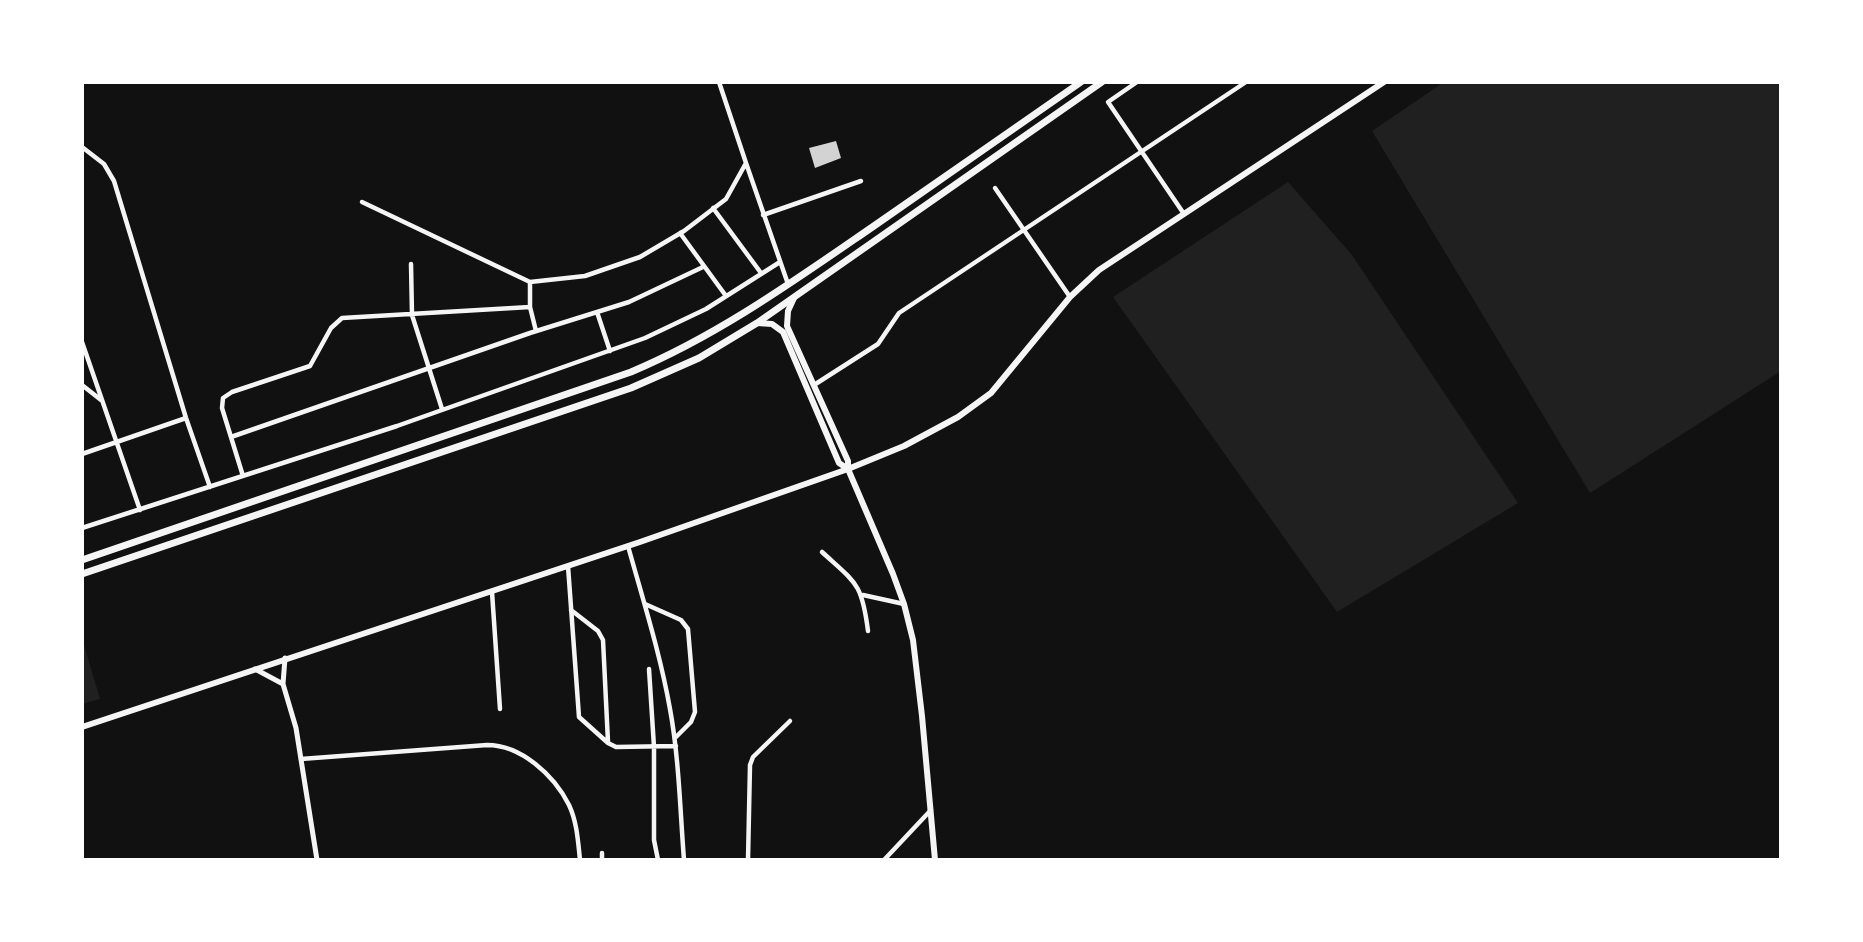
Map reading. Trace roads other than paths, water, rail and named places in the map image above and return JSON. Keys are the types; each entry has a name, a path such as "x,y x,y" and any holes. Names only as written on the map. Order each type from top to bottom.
{"highway":[{"path":"82,560 631,372 691,345 788,285 1081,82"},
{"path":"82,574 631,388 699,358 794,298 1102,82"}],"main road":[{"path":"82,727 628,546 848,469 904,446 978,403 1006,377 1070,297 1100,270 1384,82"},
{"path":"794,298 788,311 788,326 810,388 839,463 848,469 904,604 919,681 935,860"},
{"path":"757,323 772,324 783,332 810,388"}],"street":[{"path":"719,82 788,285"},
{"path":"1137,82 1108,102 1184,214"},
{"path":"810,388 878,344 899,313 1246,82"},
{"path":"82,147 104,164 114,181 186,418 210,487"},
{"path":"362,202 530,282 585,276 640,257 680,233 726,199 746,163"},
{"path":"763,215 861,181"},
{"path":"995,188 1070,297"},
{"path":"713,208 761,273"},
{"path":"680,233 726,296"},
{"path":"82,528 442,410 610,351 686,319 780,262"},
{"path":"411,264 412,315 442,410"},
{"path":"231,437 536,331 629,302 703,267"},
{"path":"530,282 530,307 536,331"},
{"path":"243,476 222,408 223,398 232,391 310,366 331,328 342,318 530,307"},
{"path":"597,312 610,351"},
{"path":"82,342 139,510"},
{"path":"82,386 103,402"},
{"path":"82,454 186,418"},
{"path":"628,546 665,683 675,738 684,860"},
{"path":"822,552 853,580 862,594 868,631"},
{"path":"568,566 577,713 582,721 616,747 676,746"},
{"path":"492,591 500,709"},
{"path":"862,594 904,604"},
{"path":"644,603 681,620 690,634 695,712 691,722 675,738"},
{"path":"571,610 598,631 603,640 608,743"},
{"path":"285,658 283,684 293,717 317,860"},
{"path":"255,669 283,684"},
{"path":"649,669 654,747 654,840 659,860"},
{"path":"748,860 750,765 753,757 790,721"},
{"path":"301,759 487,745 509,748 532,762 561,793 569,806 576,828 580,860"},
{"path":"884,860 931,810"},
{"path":"602,853 602,860"}]}
